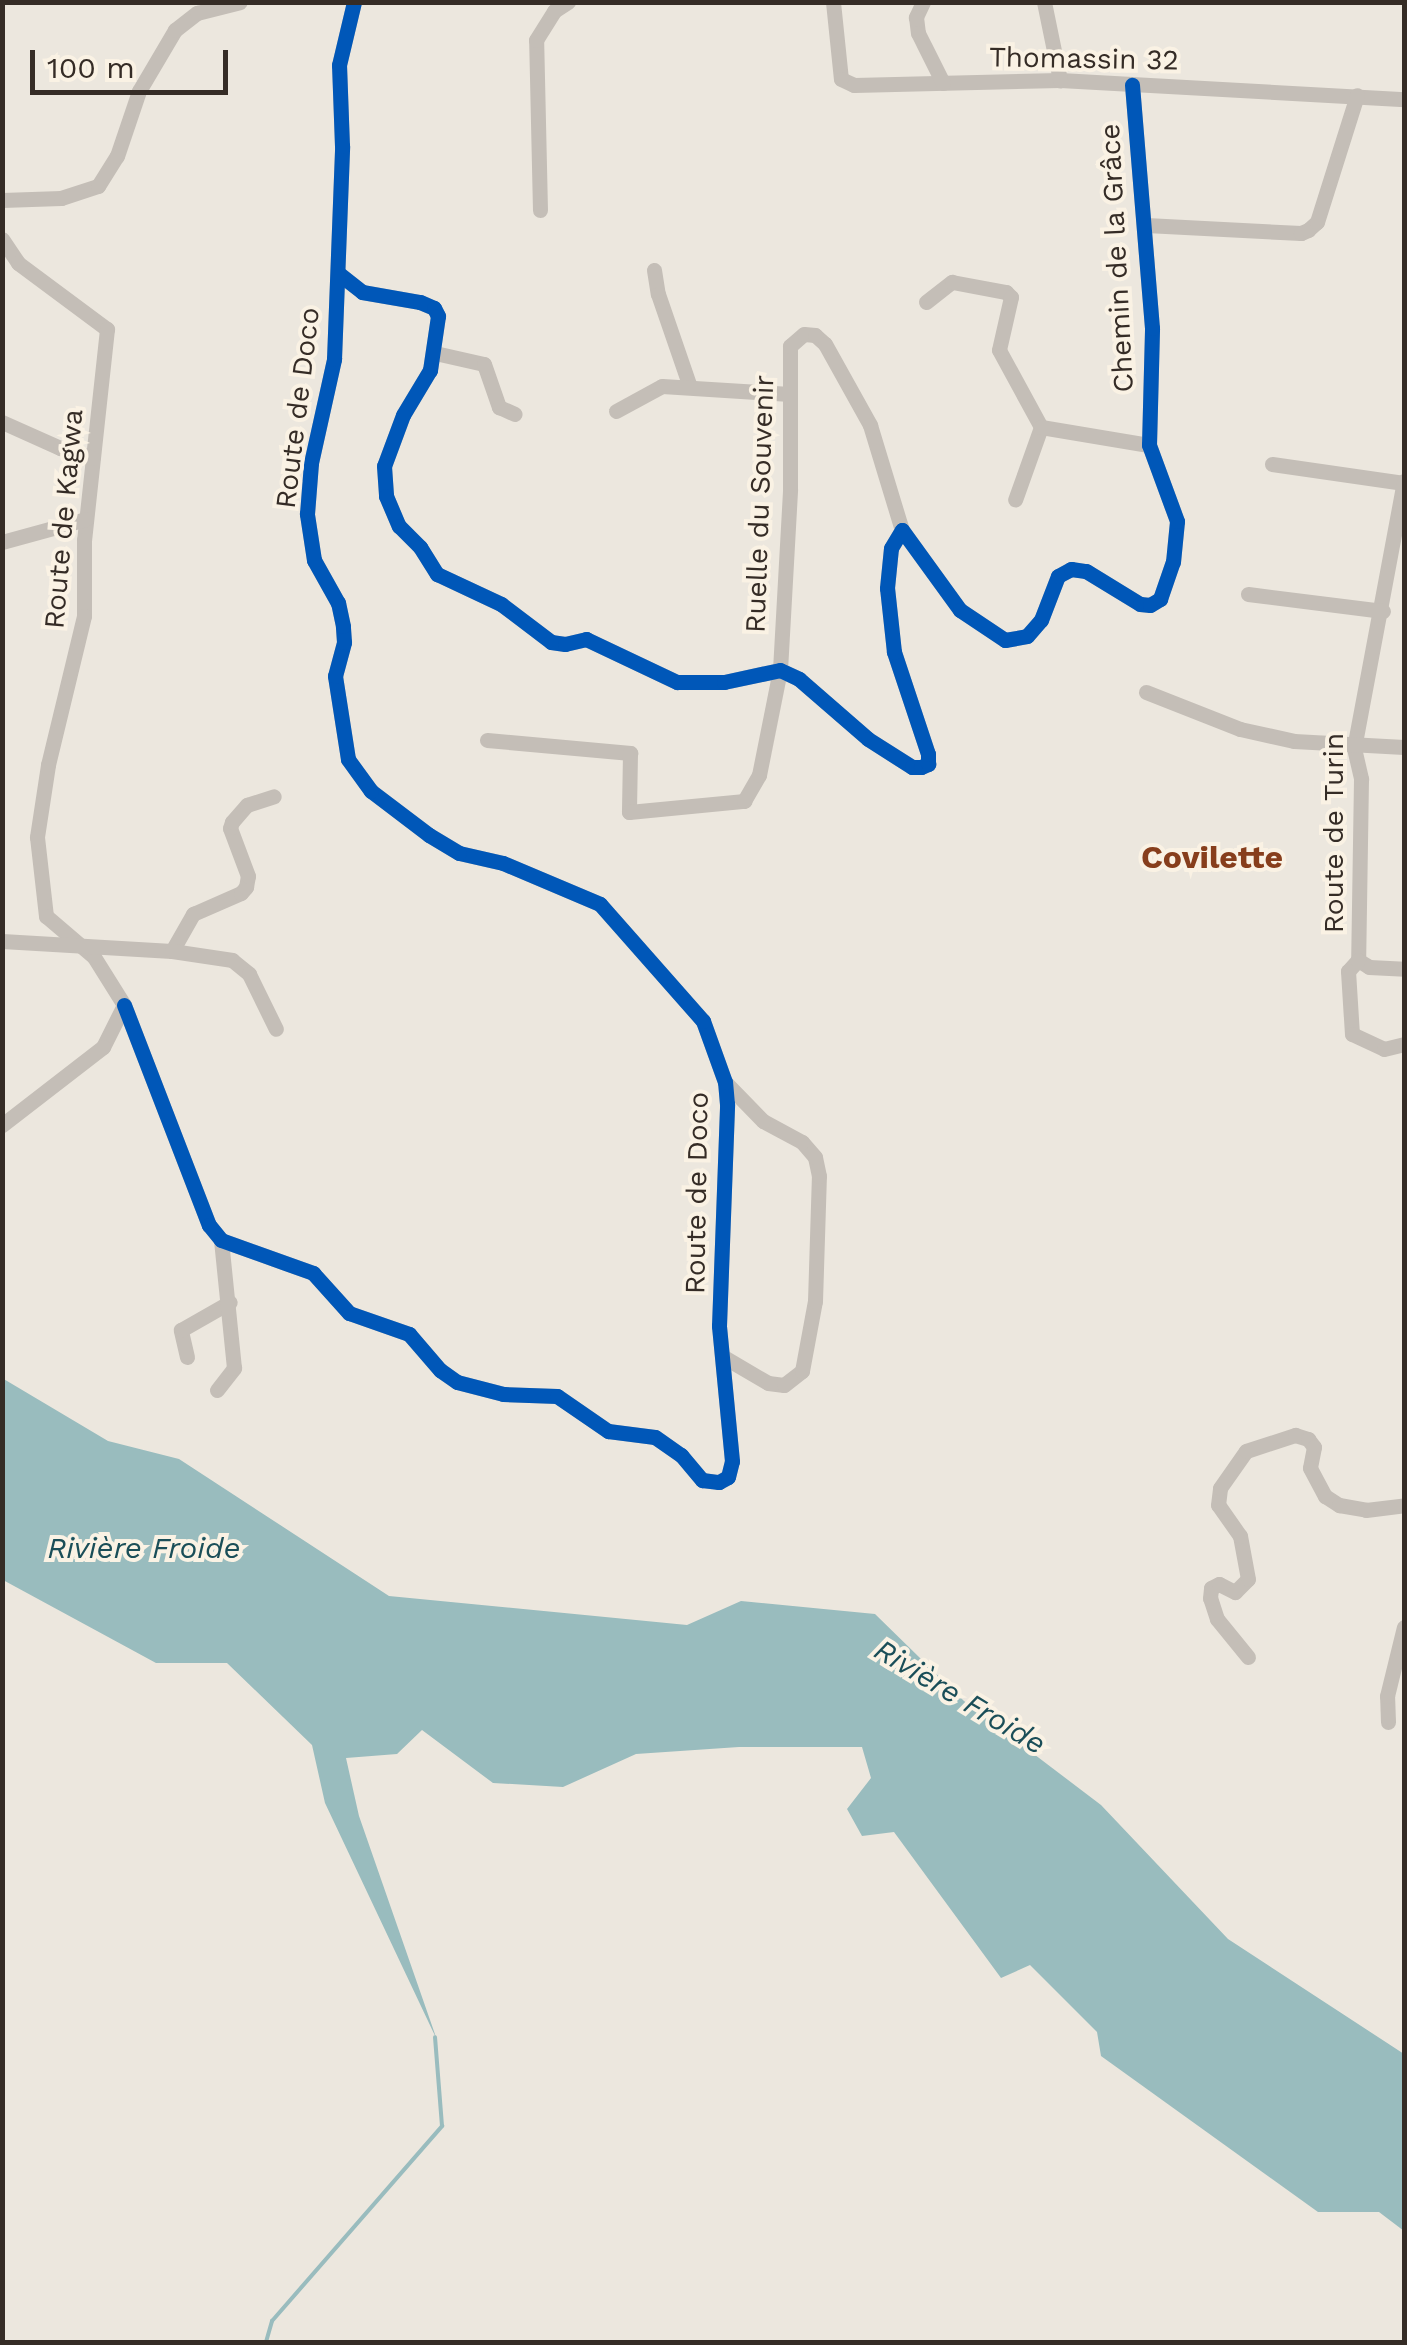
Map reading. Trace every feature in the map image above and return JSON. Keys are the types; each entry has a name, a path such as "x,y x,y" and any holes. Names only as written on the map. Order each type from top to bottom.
{"street":[{"path":"2,200 61,198 98,186 117,156 139,91 175,30 197,13 240,2"},
{"name":"Route de Doco","path":"221,1240 313,1273 349,1313 409,1334 440,1370 457,1382 504,1394 557,1396 608,1431 655,1437 711,1483 728,1477 732,1470 719,1295 728,1182 726,1082 703,1021 600,904 534,875 444,844 371,791 348,759 334,676 343,626 338,603 314,560 307,514 311,463 334,359 339,65 354,2"},
{"path":"540,210 536,40 554,11 568,2"},
{"name":"Thomassin 32","path":"833,2 841,78 854,84 1060,80 1404,100"},
{"path":"923,2 916,18 918,32 943,83"},
{"path":"1044,2 1060,80"},
{"name":"Chemin de la Grâce","path":"902,530 960,610 1005,640 1027,636 1041,620 1058,576 1070,569 1086,571 1140,604 1150,605 1160,599 1173,562 1176,521 1150,446 1152,328 1132,85"},
{"path":"1146,226 1301,233 1308,230 1317,222 1357,95"},
{"name":"Route de Kagwa","path":"2,239 18,264 107,329 86,520 84,616 48,766 37,837 46,916 84,949 124,1005"},
{"path":"654,270 658,294 689,384"},
{"name":"Route de Doco","path":"338,273 362,292 434,308 438,316 435,353"},
{"path":"926,302 952,282 1006,292 1010,297 999,350 1041,428 1014,500"},
{"name":"Ruelle du Souvenir","path":"486,740 630,753 629,812 744,801 758,776 780,670 790,346 804,334 816,335 870,425 902,530"},
{"path":"515,414 500,407 484,364 435,353 384,466 386,496 398,526 420,547 436,574 501,604 551,642 565,644 586,638 677,682 724,682 780,670 799,679 868,739 912,766 928,764 894,652 887,588 890,548 902,530"},
{"path":"616,411 652,388 689,384 790,394"},
{"path":"2,422 93,458"},
{"path":"1041,428 1150,446"},
{"path":"1272,464 1404,482"},
{"name":"Route de Turin","path":"1404,482 1383,611 1354,748 1362,779 1358,960 1369,967 1404,968"},
{"path":"2,542 86,520"},
{"path":"1248,594 1383,611"},
{"path":"1146,692 1240,729 1294,741 1354,748 1404,746"},
{"path":"172,951 193,914 240,894 246,887 248,876 230,828 248,804 274,796"},
{"path":"2,942 172,951 232,960 249,974 276,1029"},
{"path":"1358,960 1348,972 1352,1034 1384,1049 1404,1044"},
{"path":"2,1125 102,1047 124,1005"},
{"path":"124,1005 209,1225 221,1240 234,1368 216,1390"},
{"path":"722,1356 768,1384 784,1385 802,1371 815,1301 819,1176 816,1157 802,1142 763,1121 726,1082"},
{"path":"187,1358 181,1330 230,1302"},
{"path":"1248,1657 1217,1620 1210,1598 1211,1588 1219,1584 1235,1592 1248,1579 1240,1536 1218,1505 1220,1488 1246,1450 1294,1436 1308,1438 1314,1447 1310,1468 1325,1496 1339,1505 1366,1510 1404,1506"},
{"path":"1388,1722 1387,1696 1404,1627"}],"water":[{"name":"Rivière Froide","path":"2,1378 108,1441 179,1459 389,1596 687,1625 741,1601 875,1614 964,1701 1101,1805 1228,1939 1404,2054 1404,2231 1379,2212 1318,2212 1101,2056 1097,2032 1030,1965 1001,1978 894,1832 862,1836 847,1809 871,1778 862,1747 739,1747 636,1754 563,1787 493,1783 422,1730 397,1754 346,1758 359,1816 437,2040 325,1803 312,1745 227,1663 156,1663 3,1580"}],"waterway":[{"path":"266,2342 272,2321 442,2126 435,2037"}],"cycle path":[{"path":"124,1005 209,1225 221,1240 313,1273 349,1313 409,1334 440,1370 457,1382 503,1394 557,1396 608,1431 655,1437 681,1455 702,1480 719,1482 728,1477 732,1461 719,1326 727,1104 725,1082 703,1021 600,904 503,863 459,853 371,791 348,759 335,676 344,642 343,626 338,603 314,560 307,514 311,463 334,359 342,146 339,65 354,2"},
{"path":"338,273 362,292 420,302 434,308 438,316 430,370 403,415 384,466 386,496 399,526 420,547 437,574 501,604 551,642 565,644 586,639 677,682 724,682 780,670 799,679 868,739 912,767 921,767 928,764 928,754 894,652 887,588 891,548 902,530 960,610 1005,640 1027,636 1041,620 1058,576 1071,569 1086,571 1140,604 1150,605 1160,599 1173,562 1177,521 1149,445 1152,328 1132,85"}],"district":[{"name":"Covilette","path":"1212,857"}]}
